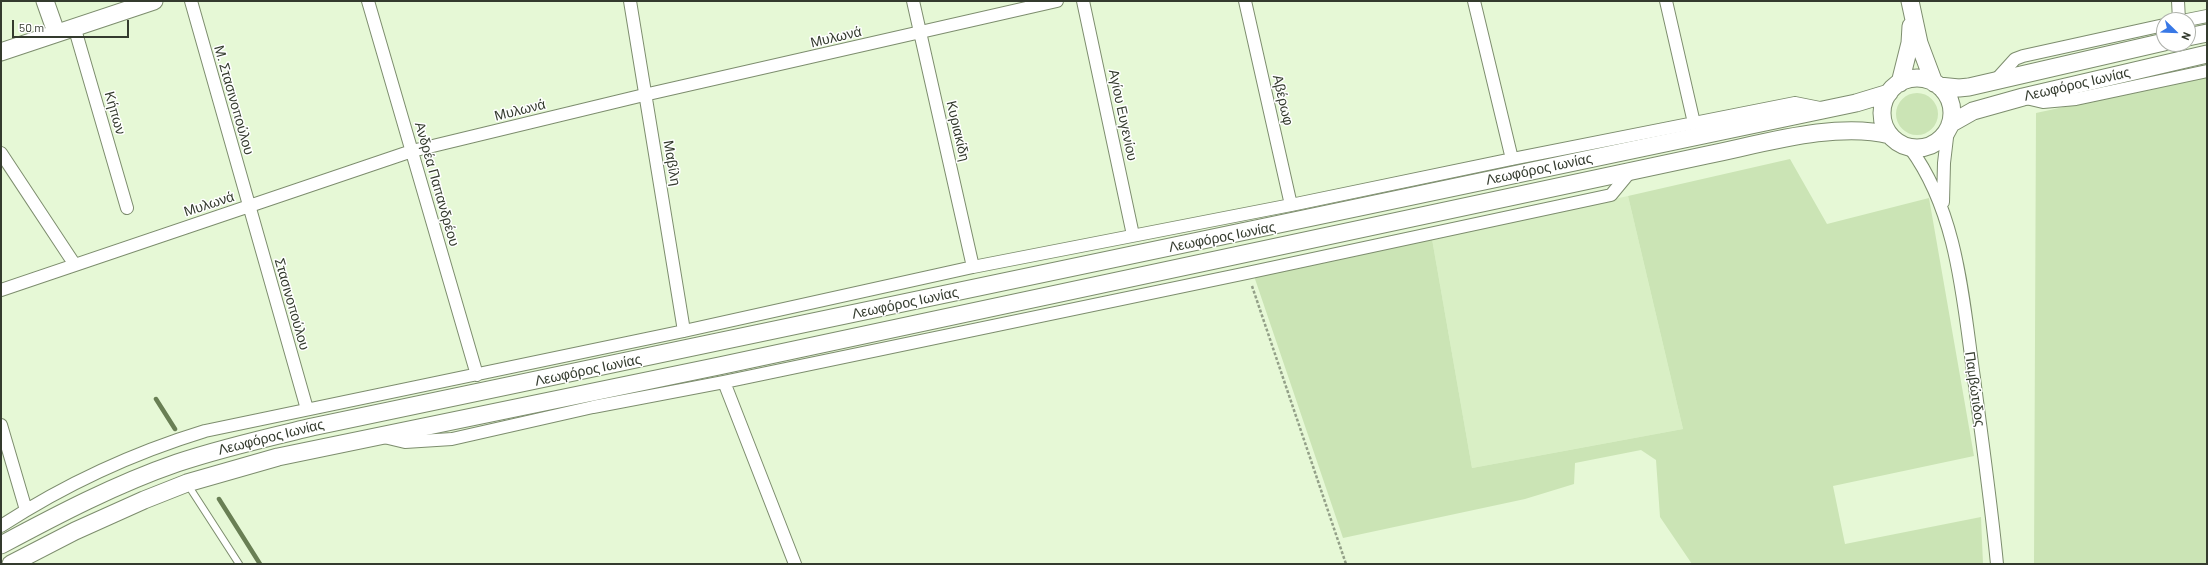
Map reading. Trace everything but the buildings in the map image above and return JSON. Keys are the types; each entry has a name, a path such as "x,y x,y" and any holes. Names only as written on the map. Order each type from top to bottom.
{"street":[{"path":"45,1 56,32"},
{"path":"1,52 56,32 154,1"},
{"name":"Μ. Στασινοπούλου","path":"191,1 249,207"},
{"name":"Ανδρέα Παπανδρέου","path":"368,1 477,374"},
{"name":"Μαβίλη","path":"630,1 644,95 684,331"},
{"name":"Κυριακίδη","path":"913,1 973,267"},
{"name":"Μυλωνά","path":"1,290 412,151 644,95 1058,1"},
{"name":"Αγίου Ευγενίου","path":"1083,1 1133,235"},
{"name":"Αβέρωφ","path":"1245,1 1291,205"},
{"path":"1474,1 1512,159"},
{"path":"1666,1 1694,123"},
{"path":"2178,1 2179,12"},
{"path":"1911,8 1919,43 1937,85 1950,104 1952,114 1949,127 1941,138 1932,145 1922,148 1910,148 1899,143 1890,135 1884,126 1882,114 1884,103 1894,88 1910,43 1911,8"},
{"path":"2196,18 2207,16"},
{"name":"Κήπων","path":"74,26 127,208"},
{"path":"1996,80 2015,59 2023,56 2156,27"},
{"path":"2196,35 2207,33"},
{"name":"Λεωφόρος Ιωνίας","path":"1937,85 1959,88 2156,44"},
{"name":"Λεωφόρος Ιωνίας","path":"1949,127 1973,111 2023,97 2207,54"},
{"path":"2023,97 2043,102 2076,99 2207,71"},
{"path":"1894,88 1917,78 1937,85"},
{"name":"Λεωφόρος Ιωνίας","path":"1,545 90,500 165,468 223,448 312,427 707,346 1826,110 1874,99 1894,88"},
{"name":"Λεωφόρος Ιωνίας","path":"1,526 26,510 138,454 205,431 684,331 973,267 1291,205 1512,159 1795,103 1826,110"},
{"name":"Παμβώτιδος","path":"1944,215 1944,163 1949,127"},
{"name":"Λεωφόρος Ιωνίας","path":"11,564 75,531 187,483 278,457 726,365 1630,172 1834,131 1871,131 1890,135"},
{"name":"Παμβώτιδος","path":"1910,148 1924,166 1936,190 1960,278 1986,465 1997,564"},
{"path":"1,153 75,265"},
{"name":"Λεωφόρος Ιωνίας","path":"379,436 405,442 452,439 592,407 724,382 1247,273 1611,195 1630,172"},
{"name":"Στασινοπούλου","path":"249,207 306,409"},
{"path":"724,382 795,564"},
{"path":"1,425 26,510"}],"lane":[{"path":"187,483 239,564"}],"path":[{"path":"1247,273 1346,564"}],"shaded area":[{"path":"2207,76 2207,564 2034,564 2036,113"},
{"path":"1913,93 1921,93 1929,96 1935,102 1938,114 1935,126 1929,132 1921,135 1913,135 1905,132 1899,126 1896,118 1896,110 1899,102 1905,96"},
{"path":"1790,159 1827,224 1929,198 1974,456 1833,486 1845,544 1981,517 1983,564 1692,564 1660,517 1656,460 1641,450 1575,463 1574,484 1525,499 1343,538 1254,276 1432,239 1472,468 1683,429 1628,196"},
{"path":"1628,196 1683,429 1472,468 1432,239"}],"waterway":[{"path":"156,399 175,429"},
{"path":"219,499 260,564"}]}
